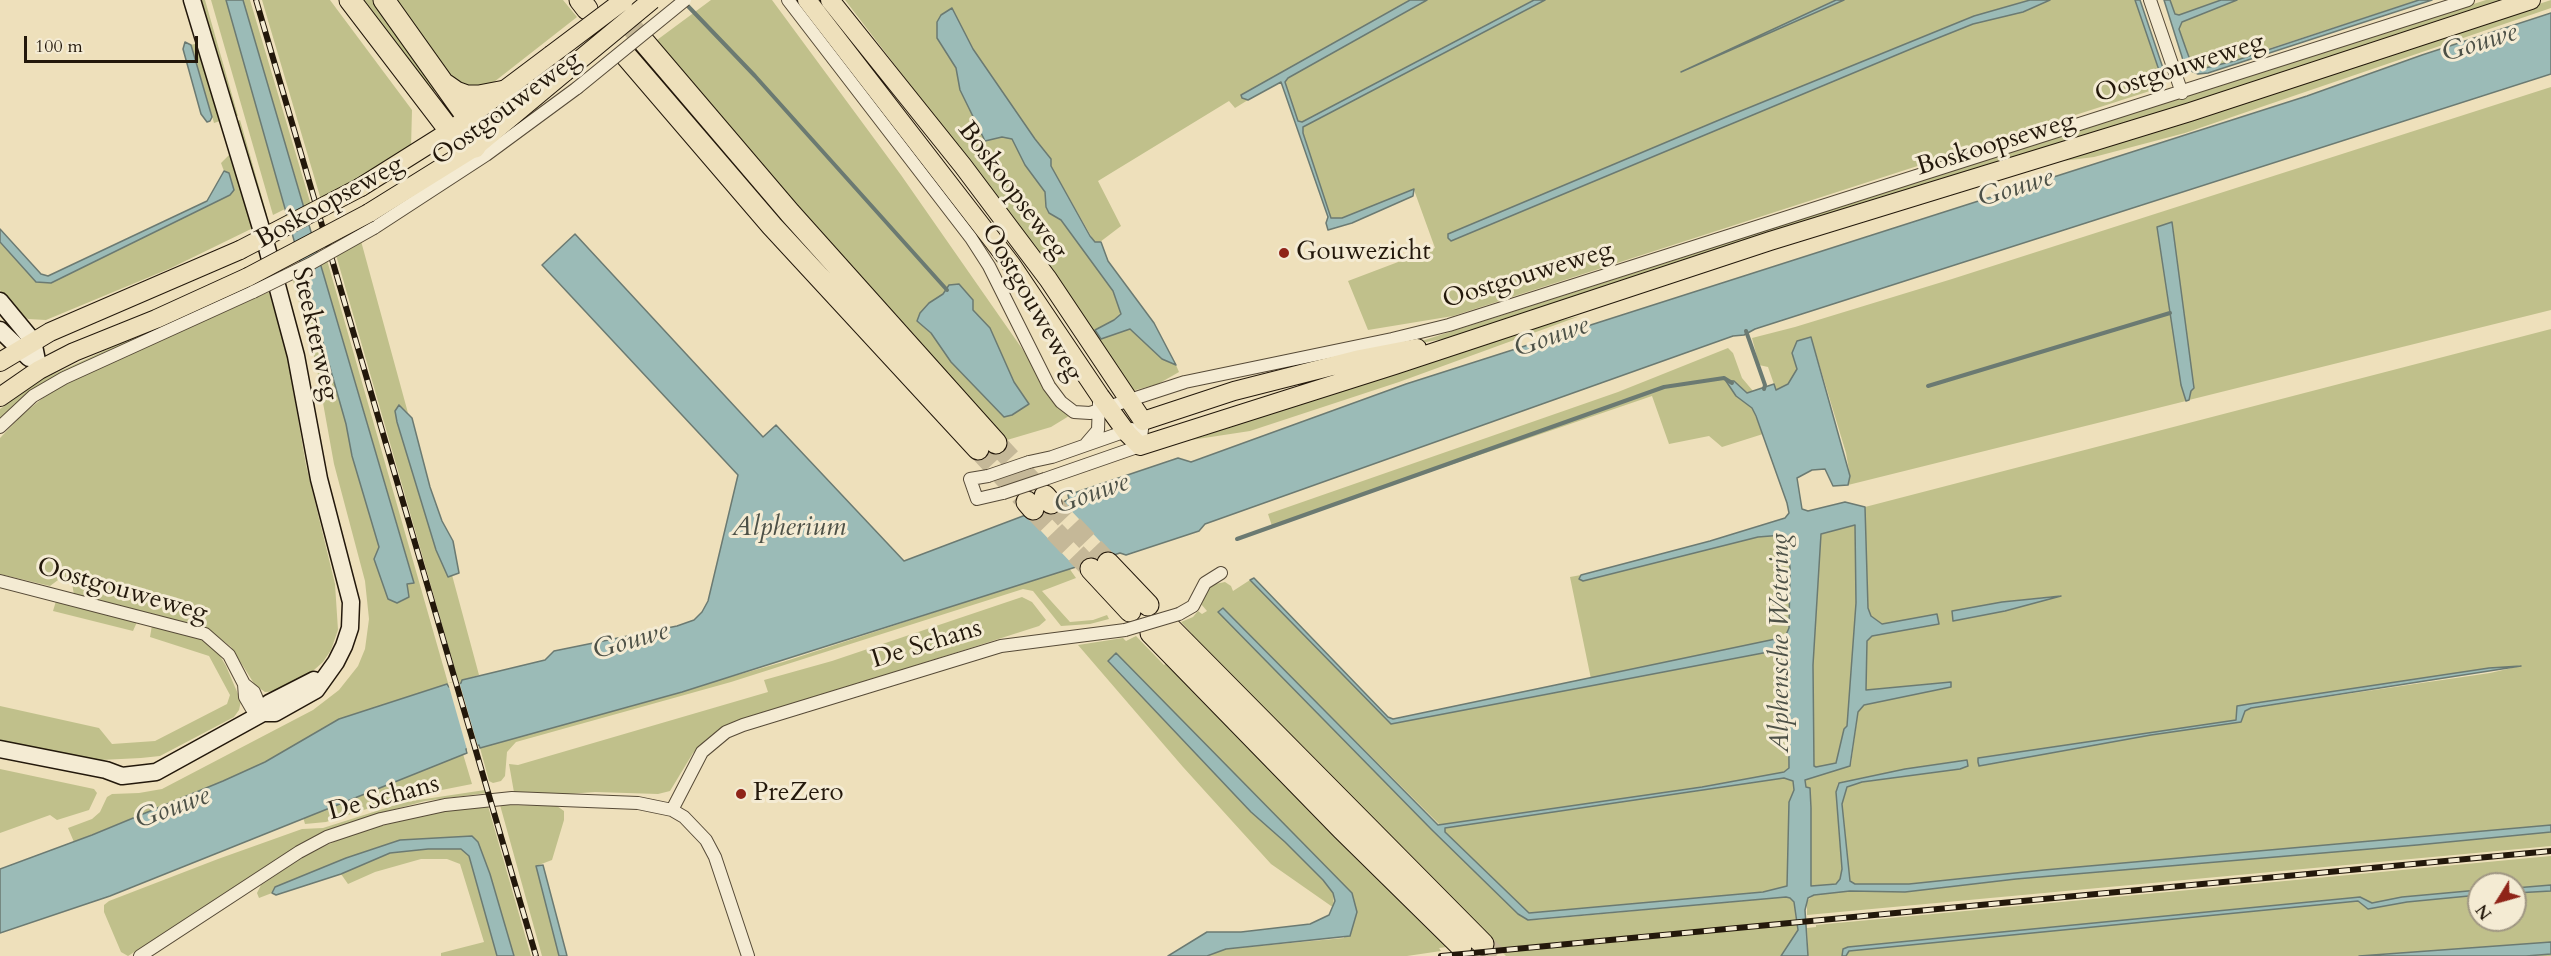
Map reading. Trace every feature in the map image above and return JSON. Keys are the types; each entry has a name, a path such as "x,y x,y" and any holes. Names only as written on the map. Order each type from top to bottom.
{"highway":[{"path":"350,0 450,131 475,147"},
{"path":"384,0 468,118 475,147"},
{"path":"627,57 772,226 987,446 645,43"},
{"path":"443,83 466,96 505,91"},
{"path":"1099,566 1134,615"},
{"path":"1167,624 1483,944"},
{"path":"1167,624 1325,812 1461,946"}],"main road":[{"name":"Steekterweg","path":"0,749 106,771 121,766 181,757 259,715 269,703 311,681 323,678 344,646 350,628 351,602 319,479 296,356 267,248 192,0"},
{"name":"Boskoopseweg","path":"0,362 26,345 240,250 361,187 450,131 624,0"},
{"name":"Boskoopseweg","path":"0,397 39,370 251,284 371,220 475,147 652,0"},
{"name":"Boskoopseweg","path":"807,0 1011,264 1102,404 1140,446 1770,241 2190,112 2531,0"},
{"name":"Boskoopseweg","path":"830,0 963,166 1034,261 1143,421 1234,391 1359,358 1475,338"},
{"path":"0,301 39,370"},
{"path":"0,330 26,345"},
{"path":"1130,399 1140,406 1165,413"}],"street":[{"name":"Oostgouweweg","path":"371,220 486,155 577,88 685,0"},
{"name":"Oostgouweweg","path":"788,0 971,238 989,266 1049,386 1061,402 1074,412 1090,413 1102,404 1130,399 1185,382 1449,325 2468,0"},
{"path":"2150,0 2182,93"},
{"path":"0,427 33,396 64,378 251,284"},
{"path":"1085,445 1098,430 1102,404"},
{"path":"1140,446 1143,421"},
{"name":"Boskoopseweg","path":"1140,446 1040,498 1003,493 977,499 970,479 988,476 1029,462 1052,458 1085,445 1127,433 1143,421"},
{"name":"De Schans","path":"672,810 702,752 726,732 1001,646 1104,635 1134,615 1167,624 1192,606 1205,583 1221,573"},
{"name":"Oostgouweweg","path":"0,581 205,634 229,655 244,684 245,697 259,715"},
{"name":"De Schans","path":"140,956 299,852 327,837 381,819 453,803 512,798 638,803 672,810 694,825 715,857 748,956"}],"green space":[{"path":"199,0 205,0 238,116 233,116"},
{"path":"211,0 226,0 285,209 273,215"},
{"path":"243,0 250,0 311,205 304,207"},
{"path":"262,0 330,0 412,110 411,148 321,200"},
{"path":"360,0 374,0 438,88 433,92"},
{"path":"393,0 563,0 577,17 485,89 452,83"},
{"path":"711,0 772,0 901,175 1069,416 1051,427 1007,440 767,172 657,40"},
{"path":"845,0 1410,0 1242,95 1242,98 1248,100 1235,108 1229,101 1098,181 1121,226 1100,242 1095,243 1051,166 1050,158 973,49 952,9 941,15 937,22 937,38 956,68 985,141 1002,137 1013,139 1045,192 1046,207 1061,220 1113,291 1121,314 1096,330 1101,339 1130,329 1162,359 1176,365 1179,372 1158,384 1132,391 1011,216"},
{"path":"1427,0 1534,0 1302,123 1298,121 1285,82 1288,78"},
{"path":"1545,0 1836,0 1727,52 1844,0 2030,0 1974,16 1731,115 1448,234 1450,241 1918,46 1973,24 2023,12 2050,0 2135,0 2162,80 2156,89 1453,316 1368,330 1348,281 1435,248 1414,190 1342,218 1331,218 1303,127"},
{"path":"2170,0 2221,0 2179,15 2175,14"},
{"path":"2237,0 2419,0 2206,69 2193,68 2179,29 2182,22"},
{"path":"2486,0 2510,0 2161,114 1467,335 1409,345"},
{"path":"2551,0 2551,8 2185,133 2094,157 2063,161"},
{"path":"198,43 220,121 214,123 191,45"},
{"path":"2551,87 2551,310 2189,400 2194,388 2172,222 2157,227 2181,385 2186,401 1848,485 1850,476 1846,453 1811,337 1797,341 1792,353 1797,369 1789,384 1776,390 1768,367 1759,365 1752,338 1952,279"},
{"path":"240,120 267,215 264,216 235,122"},
{"path":"231,153 253,228 171,268 46,320 28,319 18,312 0,290 0,242 36,282 51,283 230,195 229,174 224,171 221,163"},
{"path":"361,241 408,413 399,405 395,411 397,422 436,550 448,577 452,575 479,675 463,680 461,683 448,687 447,684 339,719 265,762 74,842 68,828 92,819 100,812 107,797 112,794 162,789 313,710 339,690 358,666 365,649 369,619 365,581 334,464 316,364 292,277 303,272 346,424 352,456 397,603 402,601 407,584 414,582 331,305 321,263 327,260 448,683 458,680 336,255"},
{"path":"269,292 287,355 306,465 335,584 338,630 331,650 314,670 283,691 265,692 255,685 231,647 211,631 74,595 72,583 62,577 50,586 0,574 0,438 22,415 44,397 72,380"},
{"path":"189,312 189,314 58,374 39,386 0,419 0,409 43,379"},
{"path":"1580,316 1399,382 1250,431 1191,440 1546,324"},
{"path":"2551,329 2551,825 1909,884 1855,884 1850,880 1842,804 1847,787 1862,782 1960,769 1968,766 1966,760 1905,769 1838,783 1836,792 1842,869 1840,879 1836,884 1811,886 1810,788 1806,787 1805,780 1851,764 1858,712 1864,705 1950,682 1866,690 1867,641 1872,636 1939,624 1937,614 1882,624 1871,616 1868,608 1865,507","holes":["2056,596 2005,611 1953,621 1952,611","2516,667 2490,673 2251,708 2245,711 2241,722 2151,735 1979,766 1978,758 2236,720 2238,706 2489,668"]},
{"path":"1728,348 1733,353 1742,378 1753,391 1746,393 1734,381 1736,396 1752,408 1763,434 1722,447 1709,436 1669,444 1652,396 1272,526 1268,514 1618,392"},
{"path":"1855,525 1856,603 1847,726 1836,763 1816,767 1813,766 1813,665 1821,534"},
{"path":"1783,535 1787,539 1790,568 1789,628 1785,637 1591,679 1570,577 1581,575 1579,579 1758,537"},
{"path":"1069,568 1076,578 1042,591 1070,622 1093,620 1107,615 1109,619 1090,624 1061,626 1033,591 1023,589 731,682 516,742 507,752 505,776 501,781 493,783 489,781 480,748 783,662"},
{"path":"1250,580 1391,724 1784,649 1788,656 1789,768 1784,772 1702,787 1441,826 1223,609 1218,612 1432,830 1518,914 1536,920 1786,897 1794,902 1798,931 1781,956 1506,956 1189,638 1192,634 1181,622 1193,617 1198,611 1202,614 1207,611 1201,604 1207,590 1215,584 1225,582 1231,586 1233,591"},
{"path":"1022,597 1032,602 1046,620 1039,626 726,726 693,753 670,791 658,794 595,792 515,798 509,764 518,765 768,692 764,680 832,661"},
{"path":"56,601 137,622 133,631 53,611"},
{"path":"152,625 200,639 216,649 241,701 234,717 160,756 101,760 73,758 0,742 0,706 99,728 112,744 155,741 227,704 230,695 209,656 150,637"},
{"path":"1136,636 1164,665 1168,662 1447,947 1439,948 1441,951 1407,956 1207,956 1226,949 1344,938 1352,893 1116,653 1108,662 1251,812 1323,880 1333,893 1334,908 1271,864 1183,767 1078,645 1123,638 1126,641"},
{"path":"463,754 472,784 401,798 326,822 305,824 303,817"},
{"path":"0,769 94,789 97,793 89,810 57,820 50,815 0,833"},
{"path":"1784,778 1793,781 1794,790 1789,802 1787,886 1763,892 1529,913 1445,832 1445,828"},
{"path":"485,790 486,793 425,801 377,814 315,837 128,956 121,952 104,912 104,905 109,901 302,829 323,828 405,802"},
{"path":"500,805 557,806 564,811 564,820 552,860 536,866 559,956 542,956"},
{"path":"488,806 531,956 514,956 478,842 346,858 275,887 272,893 259,898 257,893 261,885 306,855 353,833 436,812"},
{"path":"2551,832 2551,846 1807,915 1807,901 1814,895 1850,891 1905,892 2016,879"},
{"path":"428,849 461,849 469,856 497,956 441,956 441,953 484,942 460,864 447,859 421,859 375,872 348,884 341,874 390,853"},
{"path":"2551,856 2551,885 2527,887 2527,872 2467,872 2467,891 2389,900 2467,894 2467,932 2527,932 2527,889 2551,887 2551,956 1845,956 1847,948 2367,902 2360,897 1848,947 1843,949 1842,956 1808,956 1807,928 1816,927 1816,925"}],"water":[{"path":"226,0 243,0 414,583 407,584 409,597 397,603 388,599 374,559 379,547"},
{"path":"1410,0 1427,0 1288,78 1285,82 1298,121 1302,122 1534,0 1545,0 1303,127 1331,218 1342,218 1414,189 1413,196 1352,223 1328,230 1326,223 1328,217 1281,82 1248,100 1242,98 1241,95"},
{"path":"1836,0 1844,0 1681,72"},
{"path":"2030,0 2050,0 2023,12 1973,24 1451,241 1448,238 1448,234 1731,115 1974,16"},
{"path":"2135,0 2140,0 2167,80 2159,90 2157,89 2162,79"},
{"path":"2164,0 2170,0 2175,14 2179,15 2221,0 2237,0 2182,22 2179,29 2193,68 2197,70 2234,61 2419,0 2432,0 2208,73 2198,74 2189,70 2183,60"},
{"path":"952,8 973,49 1051,159 1051,166 1090,236 1095,242 1101,242 1108,261 1154,323 1176,365 1162,359 1130,329 1101,339 1095,330 1121,314 1113,291 1061,220 1049,213 1046,207 1045,192 1025,165 1012,139 1002,137 985,141 960,90 956,68 937,38 937,22 941,15"},
{"path":"2551,13 2551,74 1755,329 1744,335 1733,336 1205,524 1199,531 1126,555 1120,553 682,692 480,748 479,745 466,749 467,753 110,896 0,933 0,869 92,835 223,781 265,762 339,719 447,684 449,687 461,683 462,680 545,660 554,651 677,626 694,620 702,612 708,601 738,475 542,265 575,234 763,437 776,425 904,561 1023,516 1051,509 1069,499 1068,495 1178,458 1191,462 1406,384 2307,96"},
{"path":"185,42 191,45 212,117 207,122 201,114 183,49"},
{"path":"224,171 229,173 234,190 230,195 51,283 36,282 0,242 0,229 41,274 48,276 207,201"},
{"path":"2172,222 2194,388 2189,400 2186,401 2181,385 2157,227"},
{"path":"959,284 973,300 973,310 990,328 1014,382 1029,404 1012,415 1004,417 951,362 931,333 917,321 920,313 929,303 943,294 949,285"},
{"path":"1811,337 1850,476 1848,485 1833,486 1825,469 1812,470 1797,478 1802,509 1808,511 1845,502 1865,507 1868,608 1871,616 1882,624 1937,614 1939,624 1872,636 1867,641 1866,690 1951,682 1951,687 1864,705 1858,712 1850,766 1805,780 1806,787 1810,788 1811,886 1836,884 1840,879 1842,869 1836,792 1839,783 1905,769 1967,760 1968,766 1960,769 1862,782 1847,787 1842,804 1850,881 1855,884 1909,884 2551,825 2551,832 2016,879 1905,892 1850,891 1814,895 1808,898 1805,910 1808,956 1781,956 1798,930 1794,902 1786,897 1528,920 1518,914 1432,830 1218,612 1223,608 1438,825 1702,787 1784,772 1789,768 1788,656 1784,649 1391,724 1250,580 1254,578 1388,717 1393,719 1785,637 1789,628 1790,568 1787,539 1783,535 1758,537 1583,581 1579,579 1581,575 1710,541 1785,518 1789,513 1787,503 1756,416 1752,408 1736,396 1726,381 1734,381 1747,393 1774,384 1776,390 1788,384 1797,369 1792,353 1797,341","holes":["1855,525 1856,603 1847,726 1844,729 1836,763 1816,767 1814,766 1813,665 1821,534","1784,778 1793,781 1794,790 1789,802 1787,886 1763,892 1529,913 1445,832 1445,828"]},
{"path":"399,405 412,418 430,487 442,521 453,541 459,573 448,577 436,550 397,422 395,411"},
{"path":"2061,596 2005,611 1953,621 1952,611 2002,602"},
{"path":"1116,653 1352,893 1357,912 1350,936 1226,949 1207,956 1168,956 1207,932 1241,932 1310,924 1329,915 1335,901 1333,893 1323,880 1251,812 1108,661"},
{"path":"2521,666 2251,708 2245,711 2241,722 2151,735 1979,766 1978,762 1978,758 2236,720 2237,706 2489,668"},
{"path":"472,836 478,842 490,874 514,956 497,956 469,856 461,849 428,849 390,853 341,874 276,895 272,893 275,887 346,858 400,840"},
{"path":"543,865 567,956 559,956 536,866"},
{"path":"2551,885 2551,891 2527,892 2527,887"},
{"path":"2467,891 2467,896 2407,902 2368,909 2358,901 1849,951 1846,956 1842,956 1843,949 1848,947 2360,897 2372,903 2402,897"},
{"path":"2551,942 2551,954 2526,956 2359,956"}],"pier":[{"path":"1061,500 1115,557 1077,569 1024,513 1050,506"},
{"path":"459,681 479,750 468,753 448,683"}],"waterway":[{"path":"685,3 755,76 947,290"},
{"path":"1928,386 2170,313"},
{"name":"Alphensche Wetering","path":"1746,331 1765,385 1764,389"},
{"path":"1237,539 1664,387 1724,378 1732,383"}],"tunnel":[{"path":"609,0 645,43"},
{"path":"996,443 1045,496"},
{"path":"978,449 1027,502"},
{"path":"1051,503 1108,563"},
{"path":"1033,509 1091,569"},
{"path":"1483,944 1496,956"}],"railway":[{"path":"256,0 536,956"},
{"path":"1441,956 2551,851"}],"place":[{"name":"Gouwezicht","path":"1284,253"},
{"name":"PreZero","path":"741,794"}],"water label":[{"name":"Gouwe","path":"2480,44"},
{"name":"Gouwe","path":"2016,189"},
{"name":"Gouwe","path":"1552,338"},
{"name":"Gouwe","path":"1092,495"},
{"name":"Alpherium","path":"789,529"},
{"name":"Gouwe","path":"631,642"},
{"name":"Gouwe","path":"173,809"}]}
